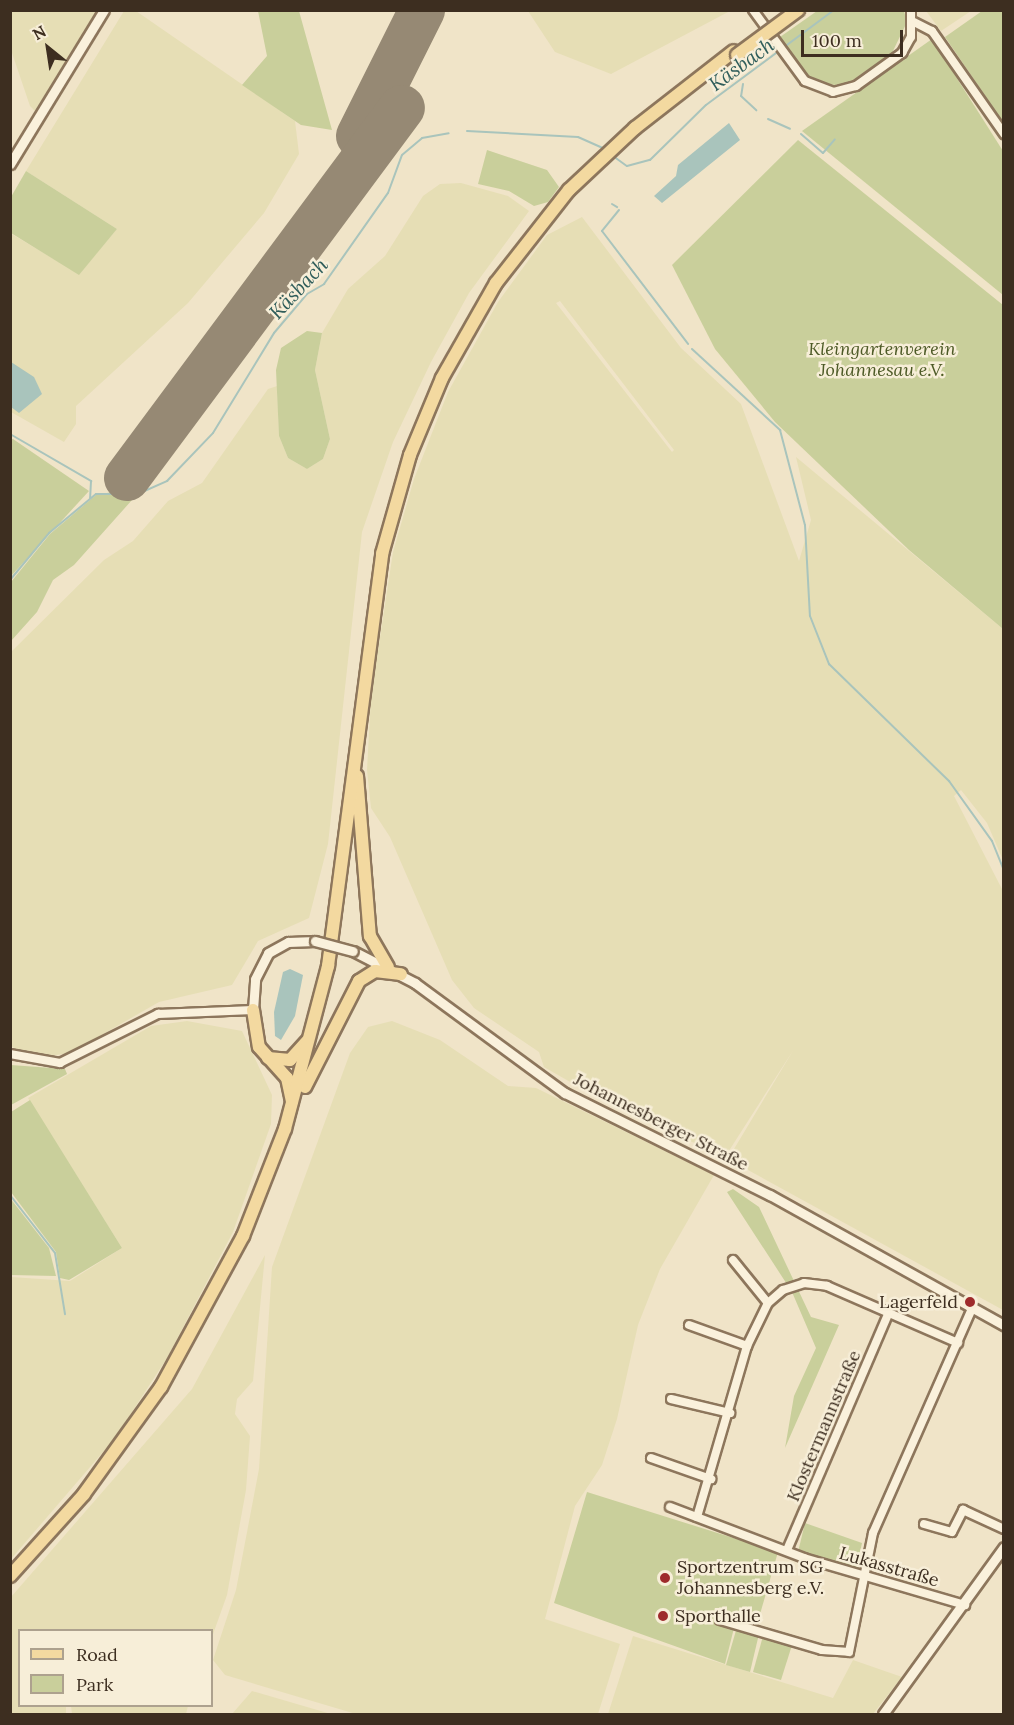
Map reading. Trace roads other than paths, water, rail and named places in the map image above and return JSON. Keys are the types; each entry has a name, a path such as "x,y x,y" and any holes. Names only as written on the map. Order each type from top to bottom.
{"main road":[{"path":"735,53 792,10"},
{"path":"10,1576 84,1494 161,1388 243,1236 285,1129 315,1025 336,917 378,574 414,444 471,323 554,207 634,128 723,61 798,10"},
{"path":"357,733 370,936 388,967"},
{"path":"285,1129 359,981 375,971 401,974"},
{"path":"253,1010 255,1037 265,1056 287,1078 293,1105"},
{"path":"265,1056 278,1062 295,1058 315,1025"}],"street":[{"path":"10,164 104,10"},
{"path":"753,10 784,56 812,86 842,92 902,53 914,22 911,10"},
{"path":"914,22 932,31 1004,134"},
{"name":"Johannesberger Straße","path":"253,1010 255,979 268,953 288,942 315,941 353,951 401,974 565,1093 770,1195 1004,1325"},
{"path":"10,1054 60,1063 166,1012 253,1010"},
{"path":"733,1260 768,1303"},
{"path":"697,1517 711,1479 747,1346 768,1303 793,1286 815,1283 958,1343"},
{"path":"720,1620 822,1650 849,1652 873,1533 972,1308"},
{"name":"Klostermannstraße","path":"787,1550 888,1314"},
{"path":"689,1325 747,1346"},
{"path":"671,1399 730,1413"},
{"path":"651,1458 711,1479"},
{"name":"Lukasstraße","path":"670,1507 787,1550 965,1605"},
{"path":"924,1524 952,1532 963,1510 1004,1529"},
{"path":"883,1714 965,1605 1004,1547"}],"water":[{"path":"729,123 740,140 662,203 654,196 676,176 678,165"},
{"path":"11,362 34,377 42,394 19,413 11,407"},
{"path":"290,969 303,975 295,1016 281,1040 275,1036 274,1012 283,972"}],"waterway":[{"name":"Käsbach","path":"613,156 627,166 650,160 706,105 834,10"},
{"path":"743,84 741,96 756,110"},
{"path":"768,119 790,129"},
{"name":"Käsbach","path":"467,131 578,137 607,150"},
{"name":"Käsbach","path":"140,493 167,481 213,433 274,333 307,294 324,284 388,193 402,155 422,138 449,133"},
{"path":"801,134 823,153 835,139"},
{"path":"612,204 617,207"},
{"path":"619,210 602,231 688,344"},
{"path":"692,349 780,430 805,525 810,616 829,664 949,781 992,841 1004,870"},
{"path":"10,434 91,481 90,498"},
{"name":"Käsbach","path":"10,580 49,533 96,494 133,494"},
{"path":"10,1195 55,1253 65,1314"}],"place":[{"name":"Lagerfeld","path":"970,1302"},
{"name":"Sportzentrum SG Johannesberg e.V.","path":"665,1578"},
{"name":"Sporthalle","path":"663,1616"}],"park label":[{"name":"Kleingartenverein Johannesau e.V.","path":"882,360"}]}
